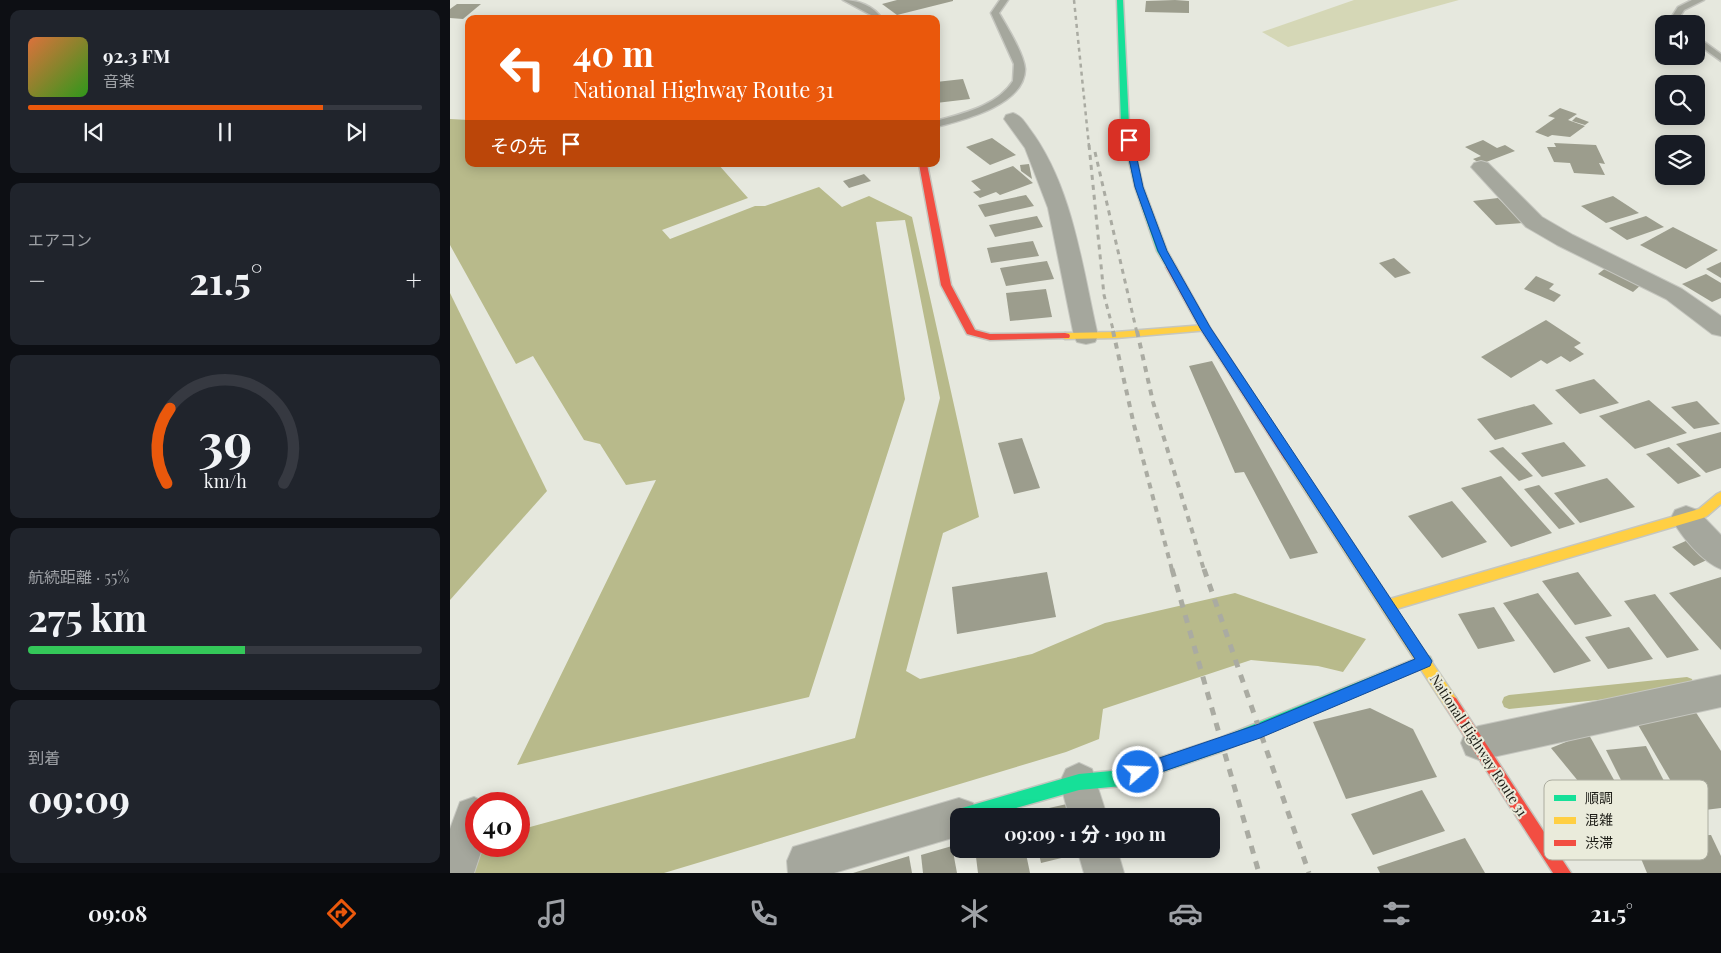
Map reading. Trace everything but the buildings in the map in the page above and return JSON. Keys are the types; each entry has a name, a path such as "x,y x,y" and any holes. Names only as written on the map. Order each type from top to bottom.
{"main road":[{"name":"National Highway Route 31","path":"1120,0 1125,125 1139,187 1162,251 1205,328 1544,842"},
{"path":"924,167 946,285 971,332 990,337 1086,336 1205,328"},
{"path":"1387,606 1703,513 1721,498"},
{"path":"1022,808 1084,799 1122,778 1220,745 1425,661"},
{"name":"National Highway Route 31","path":"1556,860 1564,873"}],"street":[{"path":"1013,119 1034,147 1058,208 1086,336"},
{"path":"1482,167 1534,222 1564,240 1674,294 1721,328"},
{"path":"1686,518 1721,556"},
{"path":"1479,743 1721,692"},
{"path":"808,873 807,861 950,820"},
{"path":"1100,858 1104,873"}],"lane":[{"path":"847,0 875,15"},
{"path":"940,123 998,101 1012,92 1019,81 1020,67 995,12 1004,0"},
{"path":"1676,15 1683,7 1700,0"},
{"path":"1705,46 1721,58"}],"shaded area":[{"path":"1354,0 1459,0 1288,47 1262,32"},
{"path":"450,119 465,120 465,167 721,167 748,198 662,230 670,239 755,206 765,206 819,187 842,207 869,196 912,217 979,517 943,533 906,671 920,679 1032,654 1105,623 1235,593 1366,639 1343,672 1318,666 1251,660 1103,709 1099,739 1066,752 664,873 450,873 450,849 465,845 465,857 530,857 530,827 855,738 940,398 905,220 876,222 905,399 809,697 517,765 656,480 626,485 600,444 584,440 533,356 516,364 450,245"},
{"path":"450,293 547,491 450,600"}],"waterway":[{"path":"1509,702 1687,684"}],"railway":[{"path":"1074,0 1089,146"},
{"path":"1089,145 1104,295 1114,333"},
{"path":"1095,152 1137,333"},
{"path":"1113,331 1134,425 1172,570"},
{"path":"1137,331 1153,402 1204,570"},
{"path":"1172,569 1259,873"},
{"path":"1204,569 1309,873"}],"traffic: fast":[{"path":"1120,0 1125,125 1139,187 1162,251 1171,267"},
{"path":"990,808 1079,782 1122,778 1220,745 1425,661"}],"traffic: slow":[{"path":"1065,336 1116,335 1205,328"},
{"path":"1289,457 1451,703"},
{"path":"1387,606 1703,513 1721,497"}],"traffic: jam":[{"path":"924,167 946,285 971,332 990,337 1065,336"},
{"path":"1171,267 1205,328 1289,457"},
{"path":"1451,703 1544,844"},
{"path":"1554,860 1563,873"}],"route":[{"path":"1129,140 1139,187 1162,251 1205,328 1425,661 1260,730 1138,772"}]}
